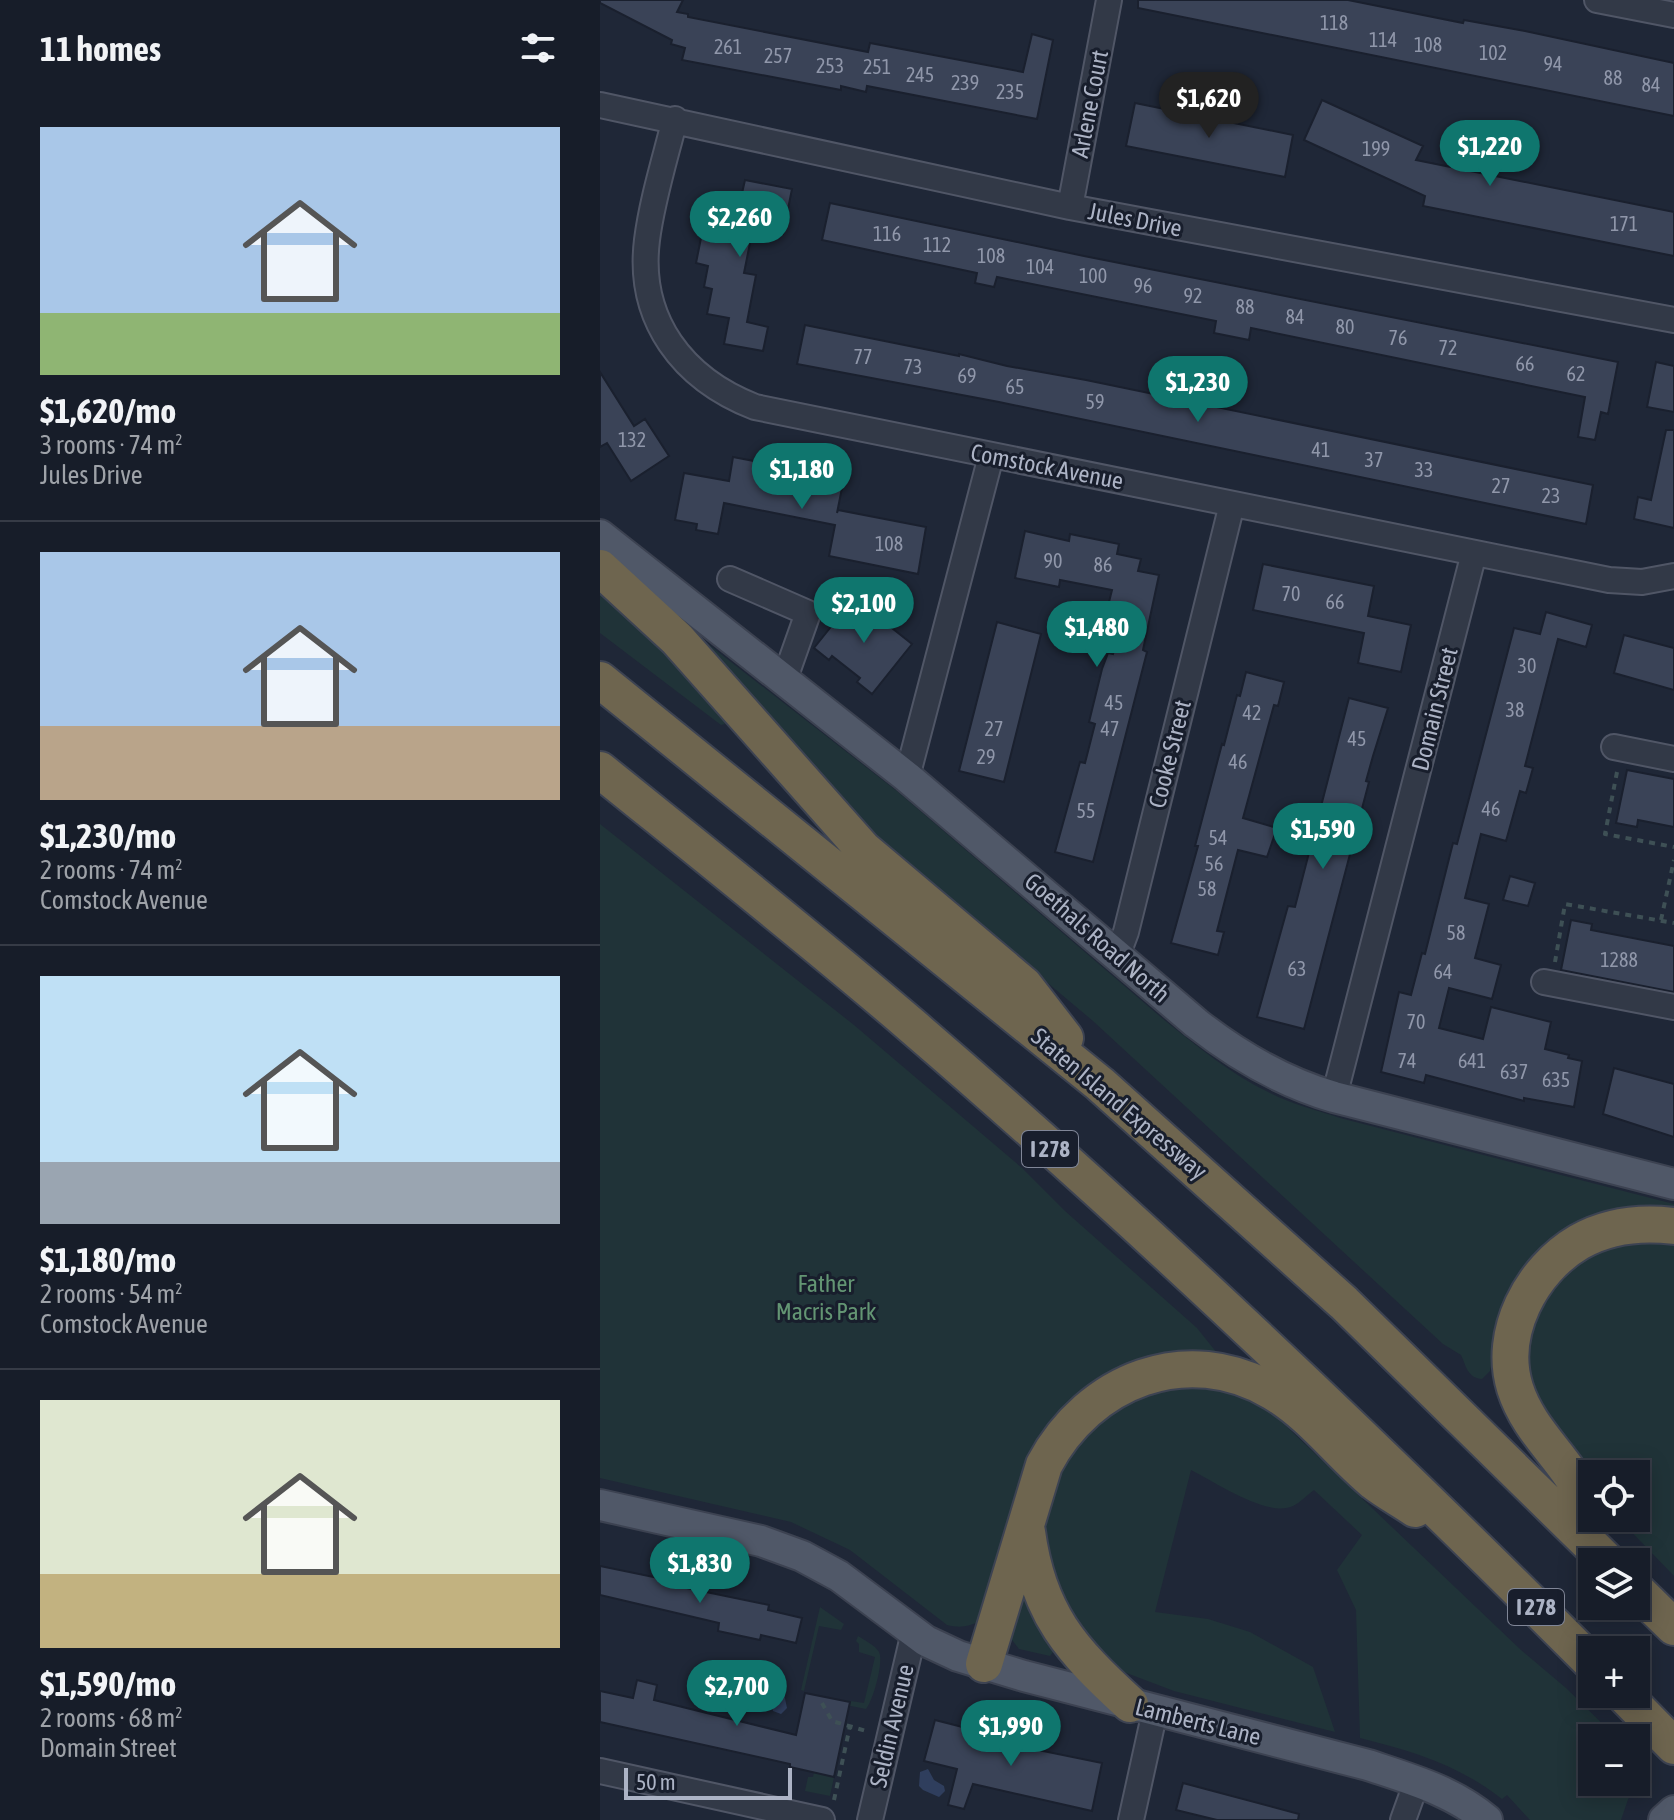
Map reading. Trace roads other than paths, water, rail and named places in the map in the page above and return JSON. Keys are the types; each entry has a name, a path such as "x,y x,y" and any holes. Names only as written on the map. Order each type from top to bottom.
{"highway":[{"path":"600,568 677,639 863,849 1024,985 1100,1084"},
{"name":"Staten Island Expressway","path":"600,680 1100,1084 1344,1303 1594,1548"},
{"name":"I 278","path":"600,770 970,1076 1273,1351 1578,1649"},
{"path":"1578,1487 1537,1432 1520,1401 1511,1371 1512,1340 1522,1305 1545,1271 1580,1242 1620,1226 1639,1223 1674,1226"},
{"path":"984,1664 1044,1465 1055,1445 1095,1401 1114,1389 1148,1375 1167,1371 1202,1371 1243,1378 1274,1393 1291,1404 1376,1484 1481,1551"},
{"path":"1026,1522 1032,1565 1045,1605 1056,1624 1086,1661 1142,1707"},
{"path":"1650,1604 1674,1627"},
{"path":"1637,1708 1662,1733"}],"main road":[{"name":"Goethals Road North","path":"600,535 907,777 1219,1041 1307,1089 1674,1184"},
{"name":"Lamberts Lane","path":"600,1505 781,1547 839,1576 943,1650 984,1664 1417,1781 1462,1802 1487,1820"},
{"path":"1664,1820 1674,1812"},
{"path":"1672,1820 1674,1812"}],"street":[{"name":"Arlene Court","path":"1070,207 1109,0"},
{"path":"1597,0 1674,15"},
{"name":"Jules Drive","path":"600,105 1070,207 1674,320"},
{"name":"Comstock Avenue","path":"675,119 647,238 648,285 653,309 666,338 703,380 729,397 755,407 1609,580 1642,582 1674,576"},
{"path":"907,777 991,456"},
{"name":"Cooke Street","path":"1117,956 1126,932 1232,504"},
{"name":"Domain Street","path":"1334,1097 1474,553"},
{"path":"730,579 808,613 785,678"},
{"path":"1616,756 1674,759"},
{"path":"1548,983 1674,1007"},
{"name":"Seldin Avenue","path":"870,1820 914,1632"},
{"path":"1131,1820 1142,1707"},
{"path":"600,1771 828,1810"},
{"path":"1403,1820 1417,1781"}],"water":[{"path":"771,1686 784,1694 787,1708 781,1714 773,1711 764,1696 765,1688"},
{"path":"928,1769 934,1780 944,1786 945,1791 939,1797 919,1786 920,1772"}],"park label":[{"name":"Father Macris Park","path":"826,1298"}]}
